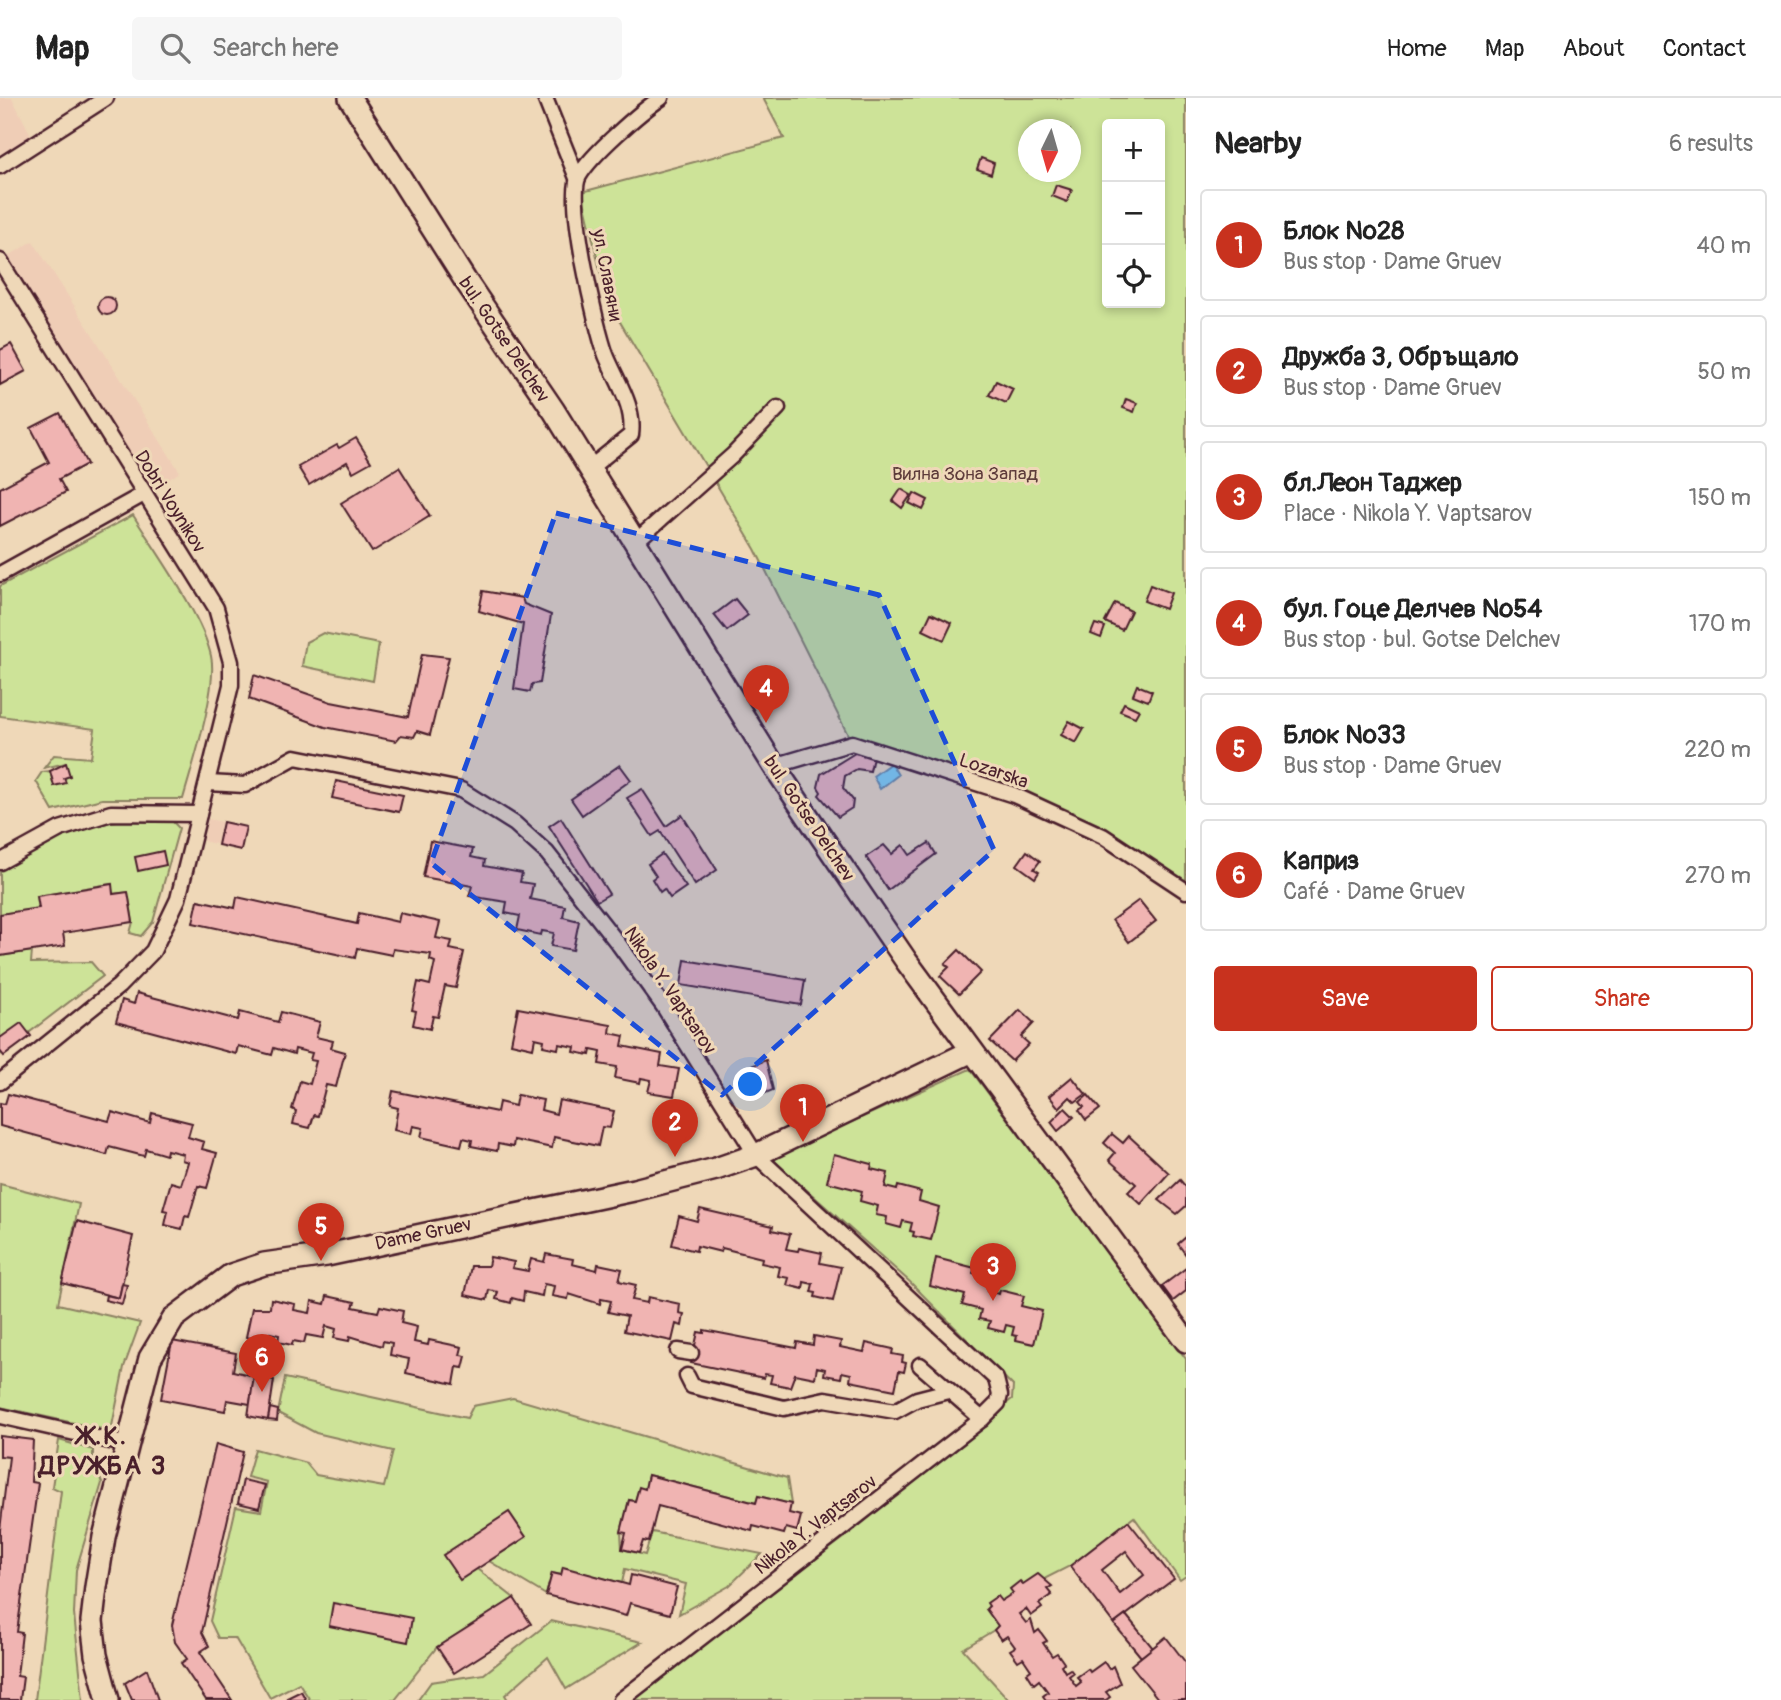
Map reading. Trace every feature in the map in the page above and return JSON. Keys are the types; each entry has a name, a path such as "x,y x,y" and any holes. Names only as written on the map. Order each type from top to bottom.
{"main road":[{"name":"bul. Gotse Delchev","path":"350,98 465,280 590,468 774,766 972,1051 1186,1341"},
{"name":"Dame Gruev","path":"108,1700 96,1655 92,1621 104,1537 150,1358 164,1331 185,1307 231,1275 264,1264 327,1255 634,1190 757,1155 972,1051"}],"street":[{"path":"0,166 106,98"},
{"name":"ул. Славяни","path":"545,98 577,178 579,241 597,326 634,416 631,435 590,468"},
{"path":"577,178 588,164 661,98"},
{"name":"Dobri Voynikov","path":"0,261 216,608 225,633 231,685 208,783"},
{"path":"635,542 733,455 778,408"},
{"path":"0,574 144,494"},
{"name":"Lozarska","path":"774,766 852,743 1014,795 1103,836 1186,891"},
{"name":"Nikola Y. Vaptsarov","path":"208,783 245,785 295,757 461,790 501,813 547,853 620,946 664,1007 757,1155 996,1380 1000,1395 998,1404 982,1419 621,1700"},
{"path":"0,1082 119,986 153,951 178,899 208,783"},
{"path":"0,862 61,829 111,813 199,814"},
{"path":"920,1365 982,1419"},
{"path":"687,1376 692,1386 784,1408 825,1399 895,1411 917,1399 948,1391"},
{"path":"0,1416 128,1445"}],"highlighted area":[{"path":"556,513 879,595 994,850 722,1095 431,863"}],"shaded area":[{"path":"0,98 12,98 35,143 0,166"},
{"path":"33,241 180,472 151,491 4,259"},
{"path":"208,819 246,827 241,850 203,841"}],"green space":[{"name":"Вилна Зона Запад","path":"763,98 1186,98 1186,887 1014,795 852,743 755,549 607,300 582,192 784,138"},
{"path":"133,515 188,603 211,656 211,687 198,748 183,799 102,799 53,811 36,781 42,772 50,771 54,786 65,783 66,763 44,768 54,755 91,758 95,729 0,716 0,586"},
{"path":"323,633 379,644 373,681 302,666 306,642"},
{"path":"130,819 173,822 179,828 153,922 141,936 130,933 133,922 128,892 113,894 111,884 37,896 39,908 0,914 0,868 79,831"},
{"path":"32,951 31,963 91,962 103,976 0,1055 0,956"},
{"path":"970,1069 1186,1359 1186,1576 1180,1580 1134,1517 1070,1566 1046,1578 994,1630 963,1649 1009,1700 626,1700 848,1535 1012,1399 1013,1386 910,1282 771,1158"},
{"path":"0,1184 79,1204 58,1304 140,1323 124,1367 111,1431 0,1407"},
{"path":"285,1378 467,1418 473,1406 513,1398 787,1478 791,1504 758,1496 756,1503 648,1475 645,1489 639,1488 635,1501 629,1500 621,1532 622,1549 645,1555 652,1532 762,1554 729,1586 679,1614 686,1584 625,1569 622,1583 563,1568 561,1575 552,1573 546,1595 489,1561 526,1537 509,1512 444,1555 460,1580 477,1569 514,1598 437,1647 395,1700 310,1700 299,1683 270,1698 235,1638 218,1638 210,1621 236,1507 261,1511 267,1482 247,1477 255,1449 306,1463 316,1475 384,1487 393,1451 316,1433 278,1413"},
{"path":"59,1440 93,1450 93,1461 102,1483 76,1570 74,1614 83,1700 35,1700 61,1491 52,1487"},
{"path":"551,1621 642,1642 566,1689 548,1657 505,1695 508,1700 418,1700 431,1682 484,1674"}],"water":[{"path":"891,763 898,775 880,789 873,776"}],"building":[{"path":"981,158 994,163 991,174 977,169"},
{"path":"1056,185 1072,190 1067,202 1052,196"},
{"path":"107,297 113,300 116,306 113,312 107,315 101,312 98,306 101,300"},
{"path":"11,344 26,371 0,385 0,350"},
{"path":"996,381 1013,389 1006,403 989,395"},
{"path":"1126,399 1137,403 1134,412 1123,408"},
{"path":"60,413 87,464 59,479 66,492 0,526 0,488 49,462 31,428"},
{"path":"356,438 371,462 353,472 347,462 309,485 298,467 337,445 339,448"},
{"path":"399,467 430,516 372,552 341,503"},
{"path":"901,489 911,495 902,508 893,501"},
{"path":"914,493 928,500 923,510 909,503"},
{"path":"1150,585 1171,593 1165,609 1144,601"},
{"path":"483,591 522,598 524,604 551,615 540,683 532,684 530,692 514,689 523,624 479,611"},
{"path":"735,599 748,615 727,631 714,615"},
{"path":"1115,603 1131,611 1122,630 1105,622"},
{"path":"931,613 952,623 944,640 923,630"},
{"path":"1095,624 1105,627 1101,638 1091,634"},
{"path":"422,654 449,657 430,735 417,731 414,737 401,735 396,741 325,727 249,699 254,675 331,702 408,717"},
{"path":"1137,685 1152,691 1148,701 1133,695"},
{"path":"1124,703 1139,710 1135,717 1120,711"},
{"path":"1069,721 1084,729 1076,743 1061,735"},
{"path":"855,753 873,757 870,771 857,769 845,776 843,788 853,800 852,808 838,817 819,795 821,774"},
{"path":"66,763 70,776 64,778 66,783 54,786 50,771"},
{"path":"620,765 631,780 582,815 571,799"},
{"path":"336,781 403,795 399,812 332,798"},
{"path":"642,789 666,826 682,815 717,870 695,885 660,831 652,836 627,798"},
{"path":"561,818 609,894 597,901 549,826"},
{"path":"223,822 246,827 241,850 218,845"},
{"path":"430,841 473,849 471,857 485,860 484,866 522,873 520,882 533,884 530,899 565,906 563,917 579,921 573,950 551,946 554,933 542,931 541,935 517,930 520,916 505,913 507,902 469,896 472,886 423,877"},
{"path":"929,843 936,854 888,890 866,857 884,845 892,854 903,845 910,855"},
{"path":"163,851 166,865 138,871 135,857"},
{"path":"1027,851 1040,861 1034,869 1039,872 1035,878 1017,865"},
{"path":"662,854 686,887 670,898 664,889 660,892 652,879 656,876 648,864"},
{"path":"112,884 113,894 128,892 133,922 63,933 65,946 0,956 0,914 39,908 37,896"},
{"path":"237,897 357,924 359,913 398,922 400,913 440,922 436,938 452,941 450,949 464,952 456,988 445,986 438,1017 433,1016 430,1029 413,1025 416,1011 412,1010 418,982 430,985 435,962 430,960 431,954 393,949 392,955 357,948 355,958 193,923 198,900 235,908"},
{"path":"1139,900 1156,921 1129,942 1112,920"},
{"path":"959,950 981,972 959,994 940,976 949,967 945,964"},
{"path":"685,960 805,980 801,1005 681,985"},
{"path":"137,993 238,1020 240,1012 278,1022 281,1012 320,1022 316,1037 333,1041 331,1048 345,1052 336,1087 326,1085 318,1116 314,1115 310,1128 293,1124 296,1111 292,1109 300,1081 310,1084 316,1061 310,1060 312,1053 295,1049 294,1054 274,1048 272,1055 238,1046 236,1054 116,1022 122,1000 134,1004"},
{"path":"518,1008 611,1025 610,1033 624,1036 622,1046 662,1054 660,1066 679,1069 674,1096 648,1092 651,1080 641,1078 640,1083 615,1078 617,1067 599,1064 601,1052 591,1050 590,1055 574,1052 575,1047 559,1044 558,1049 543,1046 544,1040 535,1038 533,1048 511,1043"},
{"path":"1020,1010 1034,1023 1021,1037 1029,1044 1012,1061 990,1041"},
{"path":"21,1023 31,1036 4,1056 0,1051 0,1038"},
{"path":"766,1060 773,1090 756,1097 746,1068"},
{"path":"1072,1077 1086,1094 1075,1102 1070,1097 1059,1108 1049,1096"},
{"path":"393,1091 497,1112 499,1102 515,1106 517,1095 543,1100 541,1110 556,1114 559,1100 614,1111 610,1128 602,1127 598,1146 554,1137 552,1148 514,1140 513,1147 498,1144 497,1151 471,1146 472,1140 463,1138 461,1146 421,1137 423,1128 413,1126 411,1134 394,1130 398,1108 390,1106"},
{"path":"8,1094 109,1121 112,1112 150,1123 152,1113 192,1123 188,1137 204,1142 202,1149 217,1153 207,1188 198,1186 189,1217 185,1216 182,1229 165,1225 168,1211 163,1210 171,1182 181,1185 188,1162 182,1160 183,1154 167,1150 166,1155 146,1149 144,1156 109,1147 107,1155 0,1126 0,1103 5,1104"},
{"path":"1088,1095 1100,1109 1086,1120 1079,1110 1084,1107 1080,1102"},
{"path":"1065,1108 1074,1117 1058,1131 1051,1122"},
{"path":"1112,1134 1123,1143 1129,1136 1169,1173 1141,1204 1128,1192 1136,1184 1109,1160 1115,1153 1104,1143"},
{"path":"834,1154 872,1164 871,1169 888,1173 885,1187 897,1190 898,1186 921,1192 919,1201 939,1207 931,1240 913,1236 914,1232 910,1231 912,1223 903,1221 901,1228 886,1224 887,1217 876,1215 878,1206 860,1201 862,1191 827,1182"},
{"path":"1180,1180 1186,1187 1186,1206 1177,1214 1159,1200"},
{"path":"700,1209 773,1226 772,1230 790,1234 786,1249 798,1251 799,1248 822,1253 820,1263 841,1267 833,1301 815,1297 816,1293 811,1292 813,1284 804,1282 803,1289 787,1285 789,1278 778,1276 780,1267 761,1263 762,1258 722,1248 721,1252 697,1246 696,1251 672,1245 679,1216 697,1221"},
{"path":"77,1221 133,1236 119,1298 62,1283"},
{"path":"1186,1237 1186,1255 1178,1244"},
{"path":"546,1254 573,1259 572,1264 597,1270 598,1264 622,1269 619,1281 636,1285 632,1300 647,1303 648,1297 680,1304 679,1313 684,1314 682,1326 676,1324 672,1341 624,1331 627,1316 608,1312 611,1301 601,1299 600,1304 569,1294 568,1299 552,1296 554,1286 544,1284 542,1296 524,1292 523,1301 512,1298 511,1303 496,1299 498,1292 489,1290 487,1300 465,1295 471,1266 488,1266 490,1257 514,1262 512,1268 528,1271 531,1259 544,1262"},
{"path":"936,1258 975,1268 973,1273 991,1277 987,1291 999,1294 1000,1290 1024,1296 1021,1306 1042,1311 1034,1344 1016,1340 1017,1336 1012,1335 1014,1327 1006,1325 1004,1332 988,1328 990,1321 979,1319 981,1310 962,1305 965,1295 930,1286"},
{"path":"1186,1268 1186,1291 1173,1301 1162,1286"},
{"path":"122,1284 127,1285 122,1304 105,1300 106,1295 119,1298"},
{"path":"327,1296 355,1302 353,1307 378,1312 380,1306 403,1311 401,1323 417,1327 414,1342 428,1345 429,1340 462,1347 460,1355 466,1356 463,1368 457,1367 454,1384 406,1373 409,1359 390,1355 392,1343 383,1341 382,1346 350,1336 349,1341 334,1338 336,1329 326,1326 323,1338 306,1335 304,1343 293,1341 292,1345 278,1342 279,1335 270,1333 268,1342 246,1337 252,1308 270,1308 271,1299 295,1304 294,1310 310,1313 312,1301 325,1304"},
{"path":"704,1330 796,1348 797,1342 813,1345 814,1336 841,1341 840,1347 864,1352 866,1343 893,1349 892,1354 903,1356 902,1362 906,1363 904,1372 899,1371 895,1390 850,1381 851,1374 842,1372 841,1378 824,1375 825,1369 817,1367 815,1378 795,1374 790,1387 770,1383 772,1375 765,1374 764,1378 691,1363 698,1332 704,1333"},
{"path":"172,1341 236,1353 233,1371 254,1376 250,1404 227,1400 225,1411 161,1399"},
{"path":"254,1376 274,1380 268,1420 248,1416"},
{"path":"270,1408 278,1410 277,1421 268,1420"},
{"path":"0,1436 33,1440 31,1482 38,1483 17,1632 22,1633 17,1676 23,1677 20,1700 0,1700 0,1530 9,1457 0,1456"},
{"path":"216,1444 243,1452 202,1632 209,1646 200,1652 232,1700 206,1700 181,1663 187,1659 175,1642 172,1625"},
{"path":"648,1475 756,1503 758,1496 791,1504 789,1513 801,1516 797,1531 786,1528 784,1534 753,1526 752,1531 658,1506 649,1542 643,1541 639,1553 622,1549 626,1533 621,1532 629,1500 635,1501 639,1487 645,1489"},
{"path":"243,1480 265,1485 259,1508 238,1503"},
{"path":"509,1512 526,1537 460,1580 443,1555"},
{"path":"1128,1521 1174,1579 1114,1624 1070,1566","holes":["1126,1551 1144,1575 1120,1594 1102,1570"]},
{"path":"563,1567 629,1585 631,1575 677,1587 670,1614 630,1603 626,1616 546,1595 552,1573 561,1575"},
{"path":"1038,1574 1052,1586 1047,1589 1052,1595 1039,1604 1042,1608 1031,1616 1026,1609 1019,1614 1026,1623 1031,1620 1035,1633 1039,1630 1047,1641 1043,1643 1052,1656 1057,1653 1064,1663 1061,1665 1065,1672 1070,1669 1073,1673 1069,1676 1076,1686 1081,1682 1077,1677 1088,1669 1090,1672 1104,1662 1109,1669 1113,1666 1120,1683 1106,1692 1110,1697 1106,1700 1046,1700 1043,1696 1048,1692 1039,1680 1034,1684 1027,1673 1031,1670 1023,1658 1018,1661 1010,1650 1015,1647 1007,1636 1001,1640 994,1630 998,1626 986,1609 989,1606 987,1603 997,1596 1001,1601 1013,1593 1010,1589 1020,1581 1023,1584"},
{"path":"514,1598 531,1624 454,1673 437,1647"},
{"path":"333,1603 412,1618 408,1642 329,1626"},
{"path":"1126,1615 1153,1648 1141,1657 1114,1624"},
{"path":"1166,1637 1186,1663 1186,1700 1159,1700 1131,1665"},
{"path":"147,1669 158,1700 132,1700 125,1683"},
{"path":"301,1691 306,1700 288,1700 287,1698"}],"place":[{"name":"бул. Гоце Делчев №54","path":"766,723"},
{"name":"Блок №28","path":"803,1142"},
{"name":"Дружба 3, Обръщало","path":"675,1157"},
{"name":"Блок №33","path":"321,1261"},
{"name":"бл.Леон Таджер","path":"993,1301"},
{"name":"Каприз","path":"262,1392"}],"district":[{"name":"Ж.К. ДРУЖБА 3","path":"103,1450"}]}
